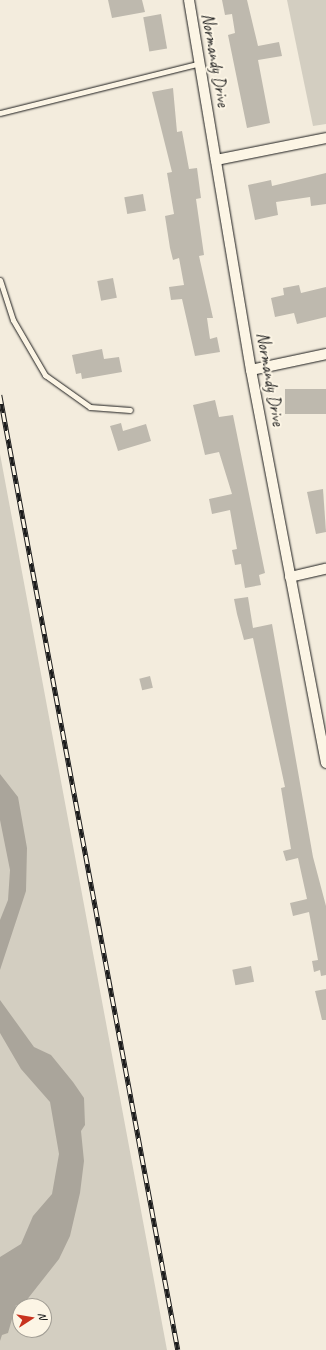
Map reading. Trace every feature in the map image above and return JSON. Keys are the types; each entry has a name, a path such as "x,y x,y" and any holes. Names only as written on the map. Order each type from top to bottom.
{"street":[{"name":"Normandy Drive","path":"189,0 251,370 326,763"},
{"path":"216,160 326,138"},
{"path":"251,370 326,354"},
{"path":"290,577 326,569"}],"lane":[{"path":"0,113 200,63"},
{"path":"0,280 12,320 45,375 90,407 130,410"}],"shaded area":[{"path":"287,0 326,0 326,124 313,126"},
{"path":"0,454 167,1350 0,1350"},
{"path":"0,774 18,797 27,848 26,891 0,970 0,920 8,900 10,870 0,820"},
{"path":"0,1000 34,1047 51,1055 84,1098 85,1125 81,1131 84,1161 80,1193 70,1236 59,1259 28,1298 12,1298 12,1319 8,1333 2,1335 0,1341 0,1257 21,1244 33,1216 52,1194 59,1154 50,1102 21,1069 0,1033"}],"building":[{"path":"108,0 142,0 145,12 112,18"},
{"path":"222,0 247,0 258,46 279,42 282,56 258,60 270,123 247,128 228,35 235,33 232,14 225,15"},
{"path":"161,14 167,48 149,52 143,17"},
{"path":"173,88 177,132 182,131 189,169 197,168 201,198 196,199 204,255 199,256 213,318 207,318 210,339 217,337 220,352 195,356 182,299 171,300 169,287 184,285 179,258 173,260 170,248 165,216 174,214 167,173 172,172 152,92"},
{"path":"326,173 326,204 311,206 310,197 276,202 278,215 255,220 248,185 271,180 272,186"},
{"path":"143,194 146,211 127,214 124,197"},
{"path":"113,278 117,298 101,301 97,281"},
{"path":"299,285 301,293 326,287 326,317 297,324 294,313 275,317 271,298 284,295 283,288"},
{"path":"102,349 104,359 119,357 122,372 82,379 81,373 76,374 72,355"},
{"path":"285,389 326,389 326,414 285,414"},
{"path":"215,400 219,417 233,415 265,573 259,575 261,585 245,588 241,564 235,565 232,550 237,549 230,510 212,514 209,499 232,494 219,452 205,455 193,405"},
{"path":"121,423 123,431 146,424 151,441 118,451 110,426"},
{"path":"323,489 326,532 316,534 307,492"},
{"path":"248,597 253,628 272,624 313,857 326,906 326,975 321,976 320,970 314,972 312,961 318,960 309,912 293,916 290,903 307,899 298,858 286,861 283,851 291,849 281,788 285,787 253,638 244,640 234,599"},
{"path":"150,676 153,688 142,690 139,679"},
{"path":"251,966 254,982 235,985 232,970"},
{"path":"326,989 326,1020 322,1020 315,991"}],"railway":[{"path":"0,395 178,1350"}]}
